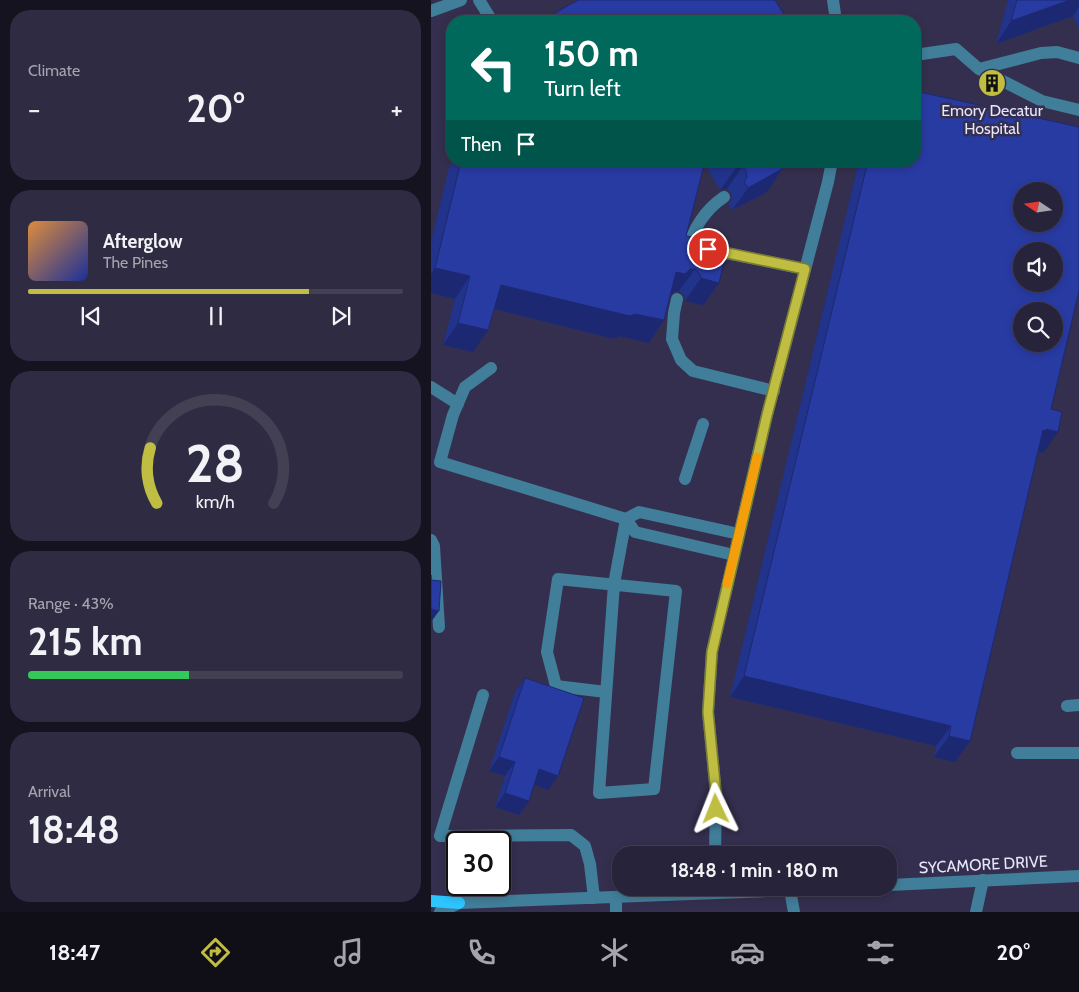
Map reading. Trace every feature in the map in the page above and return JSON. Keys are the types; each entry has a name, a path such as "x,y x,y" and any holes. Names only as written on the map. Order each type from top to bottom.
{"main road":[{"path":"431,901 459,903"}],"street":[{"path":"431,10 461,0"},
{"path":"479,0 488,15"},
{"path":"833,0 835,15"},
{"path":"921,54 956,49 979,69 1042,101 1079,110"},
{"path":"979,69 1041,53 1057,52 1079,58"},
{"path":"715,846 716,794 708,712 712,652 774,391 829,182 831,167"},
{"path":"686,261 689,245 702,218 714,203 724,197"},
{"path":"689,245 805,269"},
{"path":"677,299 672,339 681,360 693,371 774,391"},
{"path":"491,368 465,387 453,415 439,462 625,519 635,532 734,555"},
{"path":"431,387 458,404"},
{"path":"685,479 703,424"},
{"path":"625,519 639,512 739,534"},
{"path":"606,692 556,686 547,652 558,578 614,584 676,592 654,789 599,793 614,584 625,519"},
{"path":"431,540 434,546 439,627"},
{"path":"483,695 440,836 571,835 585,846 590,864 594,898"},
{"path":"1017,753 1079,753"},
{"name":"SYCAMORE DRIVE","path":"897,885 1079,876"},
{"path":"975,912 983,880"},
{"path":"440,912 459,903 644,896"},
{"path":"791,896 794,912"},
{"path":"616,898 616,912"}],"building":[{"path":"578,0 775,0 784,15 552,15"},
{"path":"1017,0 1070,0 1011,21"},
{"path":"921,92 1079,127 1079,291 1051,409 1062,412 1058,432 1043,430 970,741 949,736 951,726 744,676 867,167 921,167"},
{"path":"460,167 703,167 686,236 694,237 696,244 700,247 710,241 728,244 719,283 701,278 695,269 690,269 685,274 676,272 664,320 635,314 630,316 501,285 488,330 458,323 470,276 435,268"},
{"path":"742,167 781,167 782,169 748,188 744,182 747,177 746,170"},
{"path":"431,580 441,581 439,611 431,609"},
{"path":"525,678 584,698 558,776 539,769 529,801 505,793 515,762 499,757"}],"slow traffic":[{"path":"727,584 757,457"}],"place":[{"name":"Emory Decatur Hospital","path":"992,83"}],"route":[{"path":"708,249 805,269 767,415 712,652 708,712 716,809"}]}
